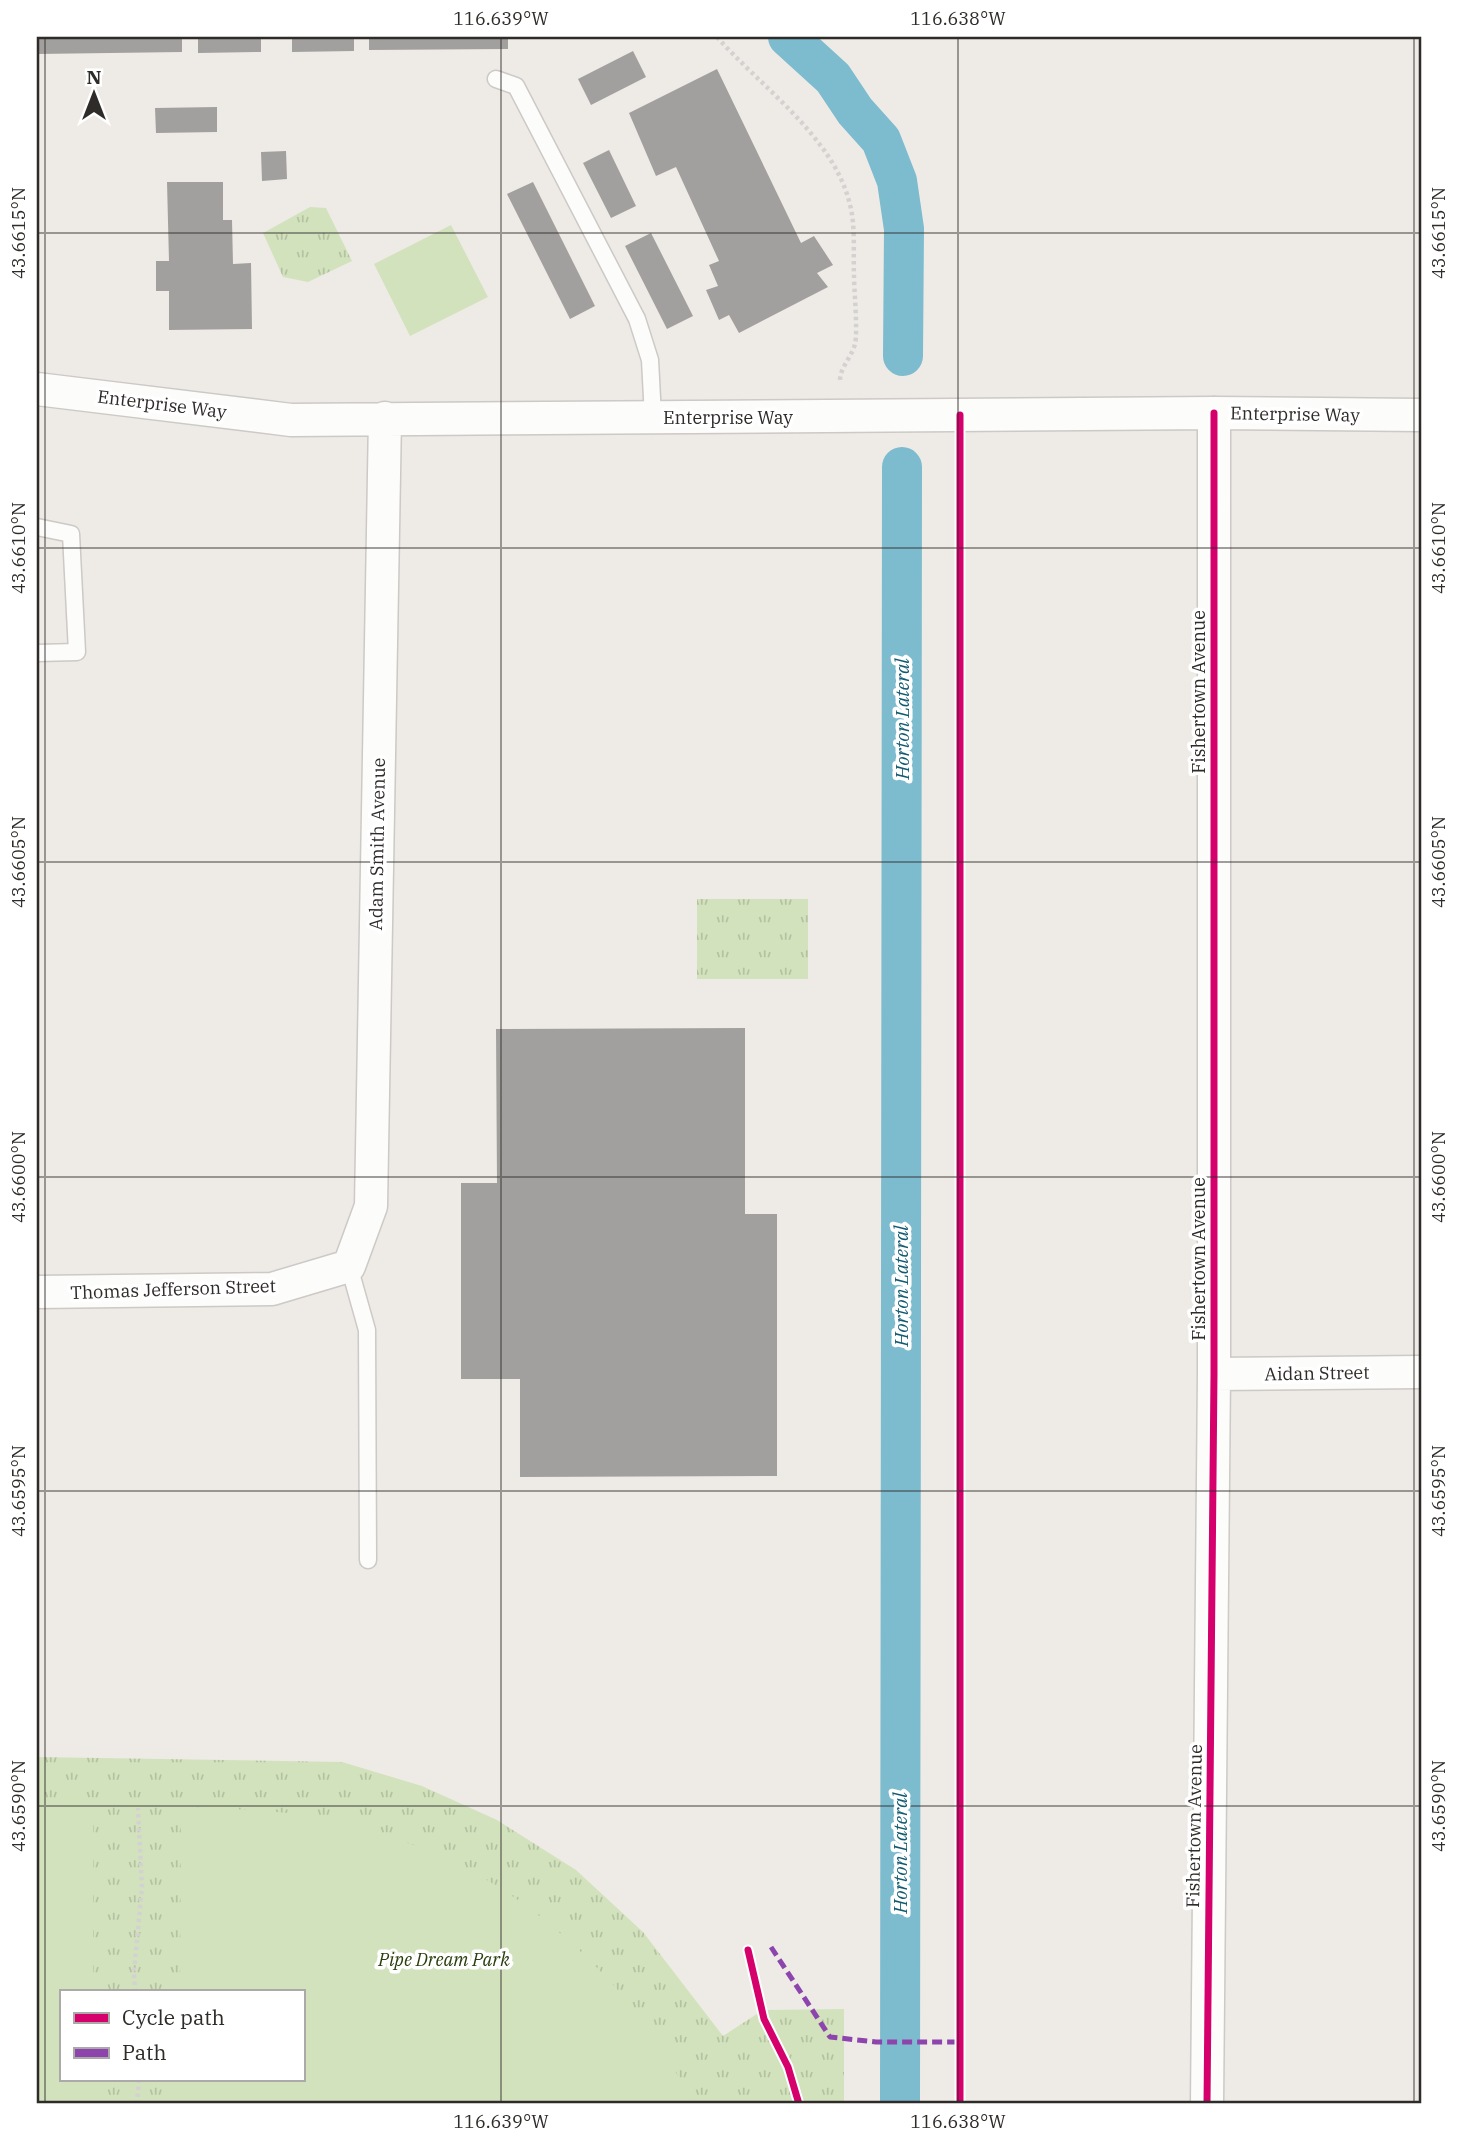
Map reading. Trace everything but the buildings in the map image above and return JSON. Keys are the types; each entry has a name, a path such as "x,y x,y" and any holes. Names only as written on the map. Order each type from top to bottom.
{"street":[{"name":"Enterprise Way","path":"37,389 291,419 1213,413 1421,415"},
{"name":"Fishertown Avenue","path":"1207,2104 1213,1374 1213,413"},
{"name":"Adam Smith Avenue","path":"349,1266 371,1206 385,418"},
{"name":"Thomas Jefferson Street","path":"37,1292 272,1289 349,1266"},
{"name":"Aidan Street","path":"1213,1374 1421,1372"}],"lane":[{"path":"496,79 516,86 637,319 650,360 653,417"},
{"path":"37,527 71,534 77,652 37,653"},
{"path":"349,1266 367,1330 368,1560"}],"path":[{"path":"717,37 800,122 822,149 839,174 850,201 855,345 839,374 841,416"},
{"path":"135,1990 134,1972 142,1887 138,1808"},
{"path":"137,2104 139,2082"}],"green space":[{"path":"310,207 326,208 352,261 308,282 283,277 263,233"},
{"path":"451,225 488,297 410,336 374,264"},
{"path":"697,899 808,899 808,979 697,979"},
{"name":"Pipe Dream Park","path":"37,1757 342,1762 422,1786 497,1820 576,1870 643,1932 723,2036 763,2010 844,2009 844,2104 37,2104"},
{"path":"37,1806 93,1806 93,1990 60,1990 60,2082 94,2082 94,2104 37,2104"},
{"path":"181,1807 239,1809 334,1819 416,1846 456,1864 482,1877 545,1920 604,1975 631,2006 655,2038 691,2104 180,2104 180,2082 304,2082 304,1990 180,1990"}],"waterway":[{"name":"Horton Lateral","path":"788,37 833,78 855,111 881,140 897,181 904,229 903,356"},
{"name":"Horton Lateral","path":"900,2104 902,467"}],"marked path":[{"path":"771,1947 830,2037 876,2042 960,2042"}],"cycle path":[{"path":"1207,2104 1214,1374 1214,413"},
{"path":"960,415 960,2104"},
{"path":"748,1950 764,2019 788,2067 799,2104"}]}
